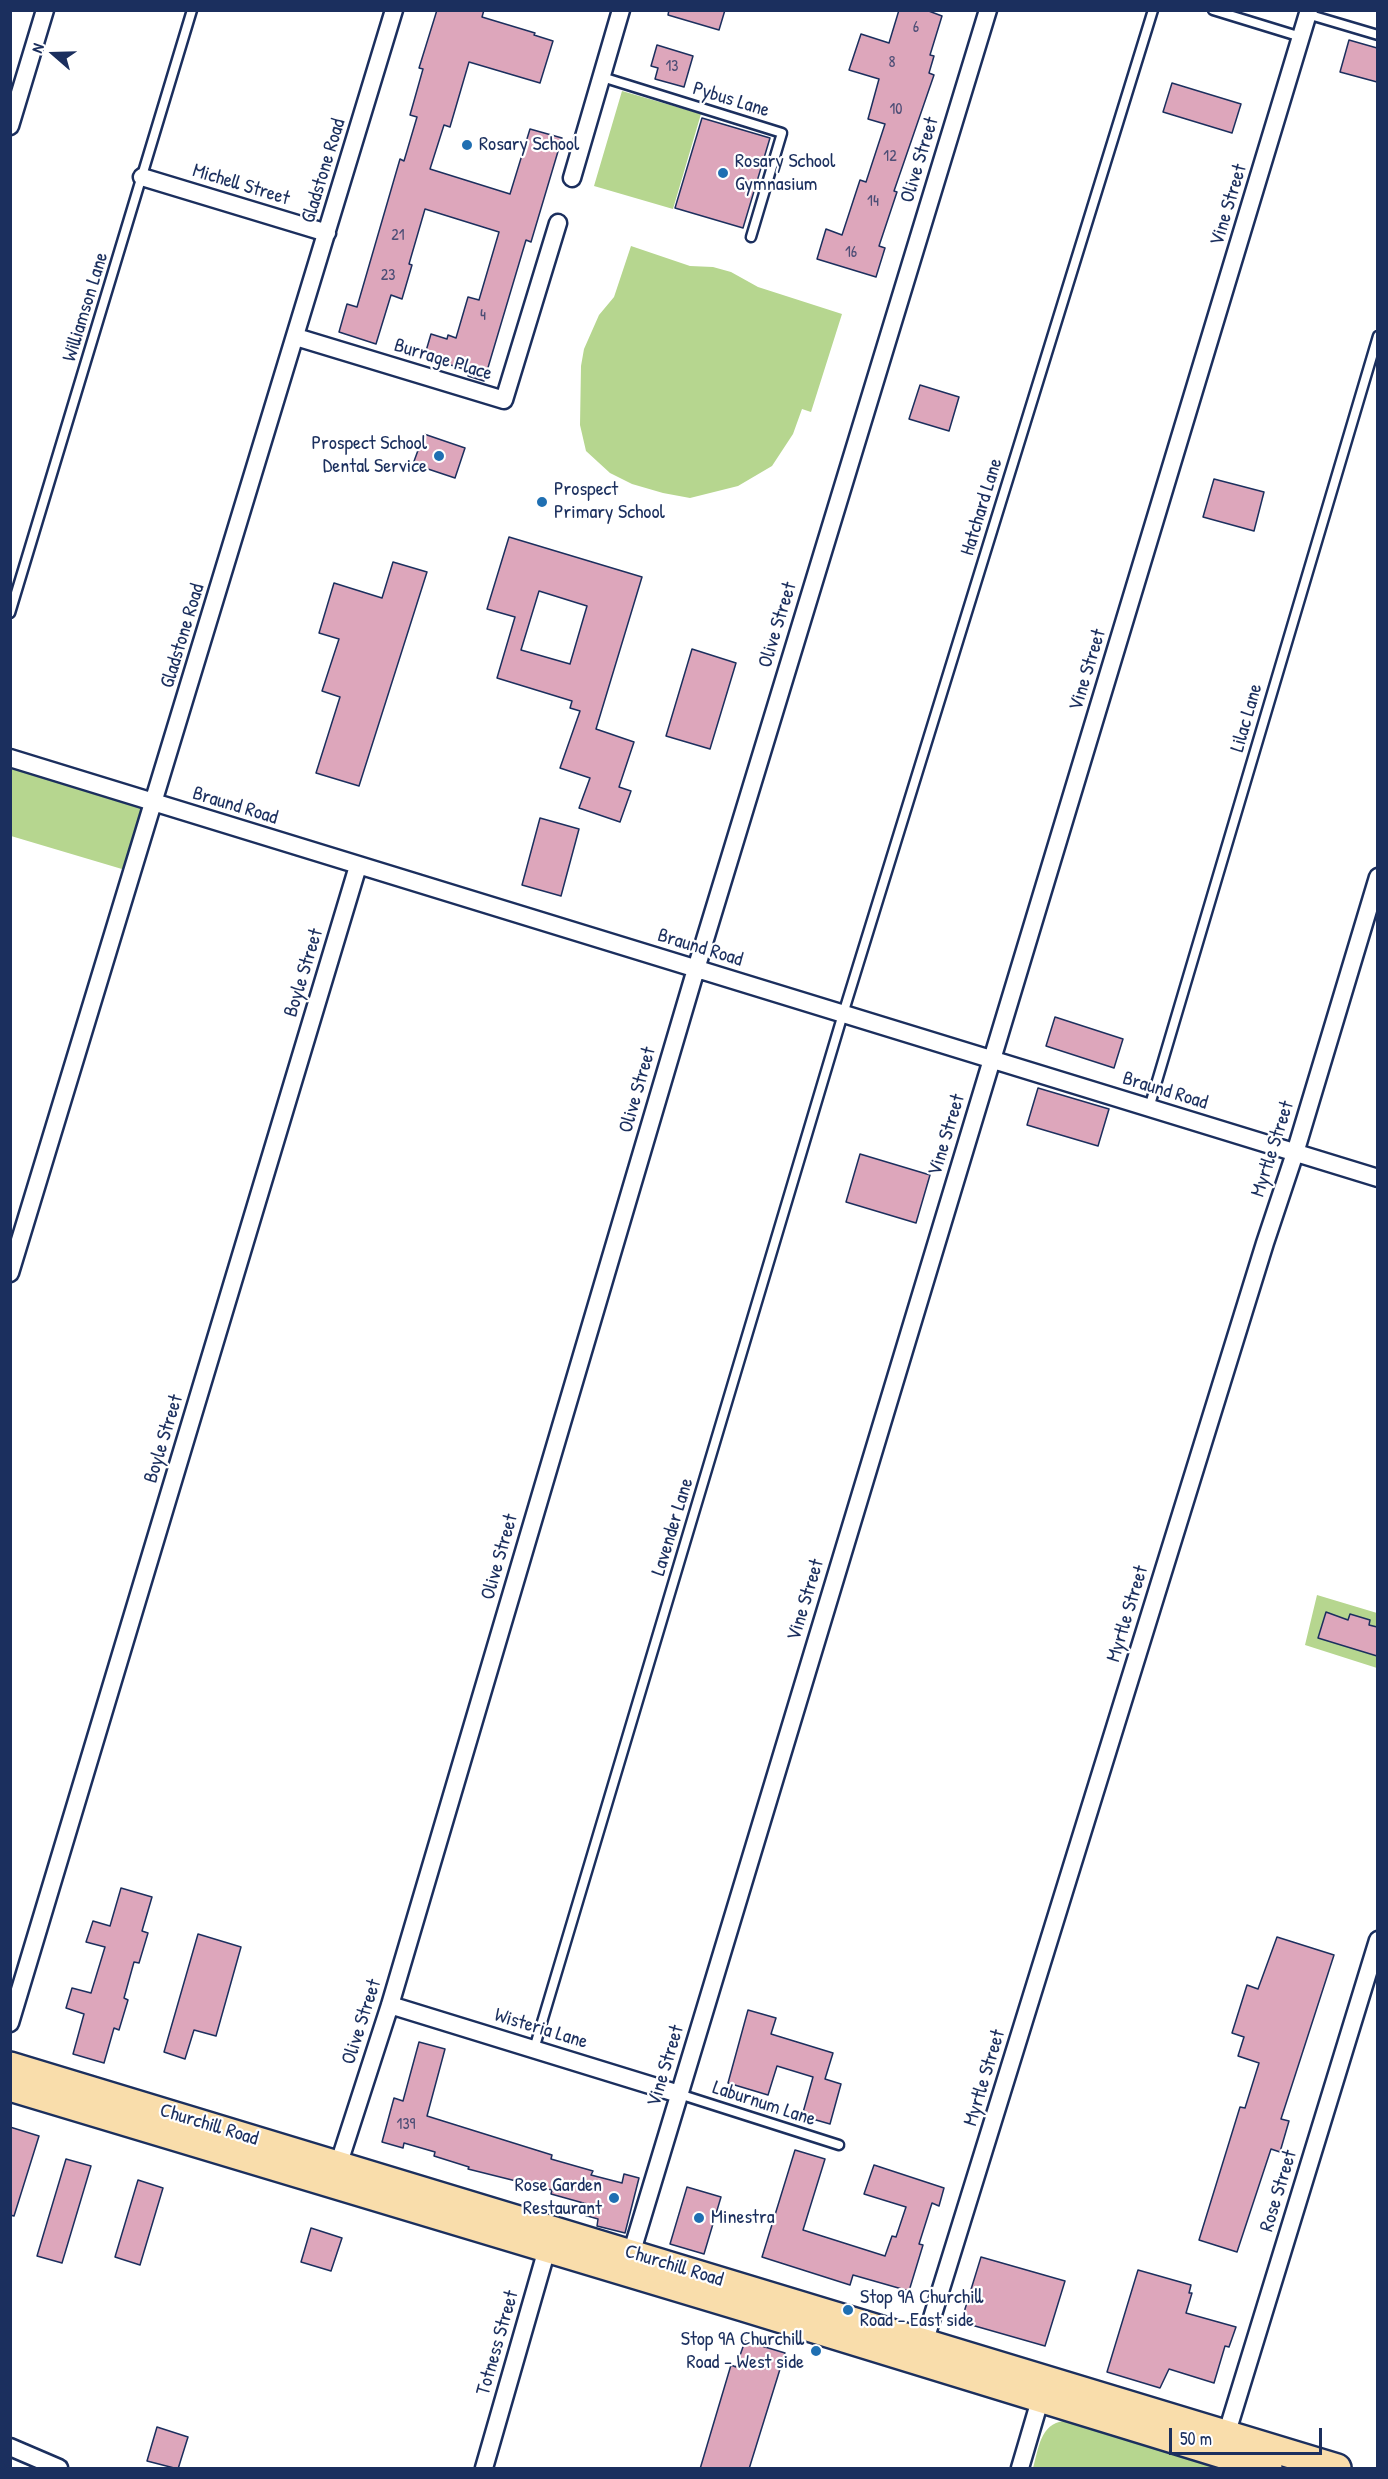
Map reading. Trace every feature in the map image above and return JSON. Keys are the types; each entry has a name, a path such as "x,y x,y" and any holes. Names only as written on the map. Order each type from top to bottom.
{"main road":[{"name":"Churchill Road","path":"10,2066 335,2174 1043,2390 1223,2444 1337,2469"},
{"name":"Churchill Road","path":"10,2087 335,2174"},
{"name":"Churchill Road","path":"1223,2444 1269,2469"}],"street":[{"path":"10,126 45,10"},
{"name":"Gladstone Road","path":"10,1273 394,10"},
{"path":"572,178 621,10"},
{"name":"Olive Street","path":"335,2174 390,2005 696,969 988,10"},
{"name":"Vine Street","path":"628,2262 1308,12"},
{"name":"Michell Street","path":"142,177 327,233"},
{"name":"Burrage Place","path":"296,337 504,400 558,223"},
{"name":"Braund Road","path":"10,758 1377,1178"},
{"name":"Boyle Street","path":"10,2024 358,866"},
{"name":"Myrtle Street","path":"922,2353 1261,1254 1295,1153 1377,877"},
{"name":"Rose Street","path":"1223,2444 1377,1940"},
{"name":"Wisteria Lane","path":"390,2005 679,2094"},
{"name":"Totness Street","path":"484,2469 550,2239"},
{"path":"1020,2469 1043,2390"},
{"path":"10,2447 59,2469"}],"lane":[{"name":"Williamson Lane","path":"10,613 192,10"},
{"name":"Hatchard Lane","path":"843,1014 1153,10"},
{"path":"1213,10 1301,37"},
{"path":"1308,12 1377,34"},
{"name":"Pybus Lane","path":"602,77 782,133 751,237"},
{"name":"Lilac Lane","path":"1149,1109 1377,336"},
{"name":"Lavender Lane","path":"534,2049 843,1014"},
{"name":"Laburnum Lane","path":"679,2094 839,2145"}],"green space":[{"path":"622,91 701,114 673,209 594,186"},
{"path":"631,246 690,266 713,267 731,272 758,287 842,314 811,412 802,409 793,434 772,466 738,486 690,498 663,493 632,484 610,473 586,451 580,425 581,366 584,349 599,315 614,297"},
{"path":"10,758 154,803 132,872 11,836"},
{"path":"1317,1595 1377,1613 1377,1668 1305,1645"},
{"path":"1064,2421 1219,2468 1033,2468 1045,2432 1056,2423"}],"building":[{"path":"437,10 484,10 482,17 535,33 534,35 553,41 540,83 469,62 450,127 444,125 430,169 510,194 530,129 562,138 531,242 526,240 484,381 468,376 470,371 428,358 430,352 426,351 431,334 447,339 448,335 456,338 468,297 479,300 499,232 425,209 409,264 412,265 402,299 391,295 376,344 339,332 347,304 357,307 400,159 404,161 417,117 410,115 423,69 419,68"},
{"path":"669,10 725,10 719,30 668,15"},
{"path":"899,10 926,10 942,16 930,55 934,56 929,73 934,75 894,191 897,192 879,246 885,248 876,277 817,259 826,229 842,235 860,180 866,182 885,124 868,119 879,79 849,70 861,34 889,43"},
{"path":"1349,40 1377,48 1377,82 1340,72"},
{"path":"657,45 693,56 684,87 655,79 658,68 651,66"},
{"path":"1172,83 1241,104 1232,133 1163,112"},
{"name":"Rosary School Gymnasium","path":"702,118 770,138 743,228 675,208"},
{"path":"920,385 959,397 949,431 909,419"},
{"name":"Prospect School Dental Service","path":"424,434 465,448 455,478 413,464"},
{"path":"1214,479 1264,492 1254,531 1203,517"},
{"path":"509,537 642,577 596,729 634,742 619,787 631,791 620,822 579,808 590,778 560,768 580,711 570,708 572,701 497,678 515,617 487,609","holes":["539,591 587,606 570,664 521,650"]},
{"path":"393,562 427,572 359,786 316,773 340,697 322,691 339,639 319,633 334,583 382,598"},
{"path":"692,649 736,663 710,749 666,736"},
{"path":"540,818 579,829 561,896 522,885"},
{"path":"1055,1017 1123,1039 1114,1068 1046,1046"},
{"path":"1038,1088 1109,1109 1098,1146 1027,1125"},
{"path":"860,1154 930,1175 916,1223 846,1202"},
{"path":"1326,1612 1348,1620 1350,1614 1370,1620 1369,1625 1377,1627 1377,1656 1318,1638"},
{"path":"121,1888 152,1897 142,1931 148,1933 139,1963 134,1962 124,1998 128,2000 119,2030 114,2028 104,2063 73,2054 84,2014 66,2008 72,1988 91,1993 105,1947 86,1942 93,1921 110,1926"},
{"path":"198,1934 241,1947 216,2036 194,2030 185,2059 164,2052"},
{"path":"1277,1937 1334,1955 1281,2119 1289,2121 1280,2152 1271,2149 1237,2252 1199,2240 1240,2107 1245,2108 1259,2063 1238,2056 1244,2037 1232,2033 1247,1985 1258,1989"},
{"path":"748,2010 776,2018 771,2034 833,2053 825,2079 841,2084 830,2124 802,2116 813,2077 777,2066 768,2095 728,2083"},
{"path":"419,2042 445,2049 427,2116 552,2155 551,2159 593,2171 591,2175 622,2183 624,2174 639,2178 625,2233 597,2226 598,2219 584,2215 587,2204 551,2194 552,2190 468,2169 469,2167 434,2156 435,2152 404,2143 403,2148 382,2142 394,2098 403,2101"},
{"path":"10,2127 39,2136 14,2216 10,2215"},
{"path":"795,2150 825,2159 803,2230 885,2256 892,2236 896,2237 906,2207 864,2194 874,2165 944,2188 939,2206 932,2203 919,2244 923,2245 909,2291 853,2275 850,2285 762,2257"},
{"path":"66,2159 91,2166 62,2263 37,2256"},
{"path":"138,2180 163,2188 140,2265 115,2257"},
{"path":"687,2187 721,2197 704,2254 670,2244"},
{"path":"311,2228 342,2238 331,2271 301,2262"},
{"path":"981,2257 1065,2281 1045,2346 961,2322"},
{"path":"1138,2270 1191,2285 1189,2293 1192,2293 1186,2313 1236,2327 1229,2347 1225,2346 1214,2383 1169,2369 1160,2388 1107,2372"},
{"path":"745,2341 785,2353 749,2469 700,2469 731,2365 736,2367"},
{"path":"157,2427 188,2437 178,2469 147,2461"}],"place":[{"name":"Rosary School","path":"467,145"},
{"name":"Rosary School Gymnasium","path":"723,173"},
{"name":"Prospect School Dental Service","path":"439,456"},
{"name":"Prospect Primary School","path":"542,502"},
{"name":"Rose Garden Restaurant","path":"614,2198"},
{"name":"Minestra","path":"699,2218"},
{"name":"Stop 9A Churchill Road - East side","path":"848,2310"},
{"name":"Stop 9A Churchill Road - West side","path":"816,2351"}]}
